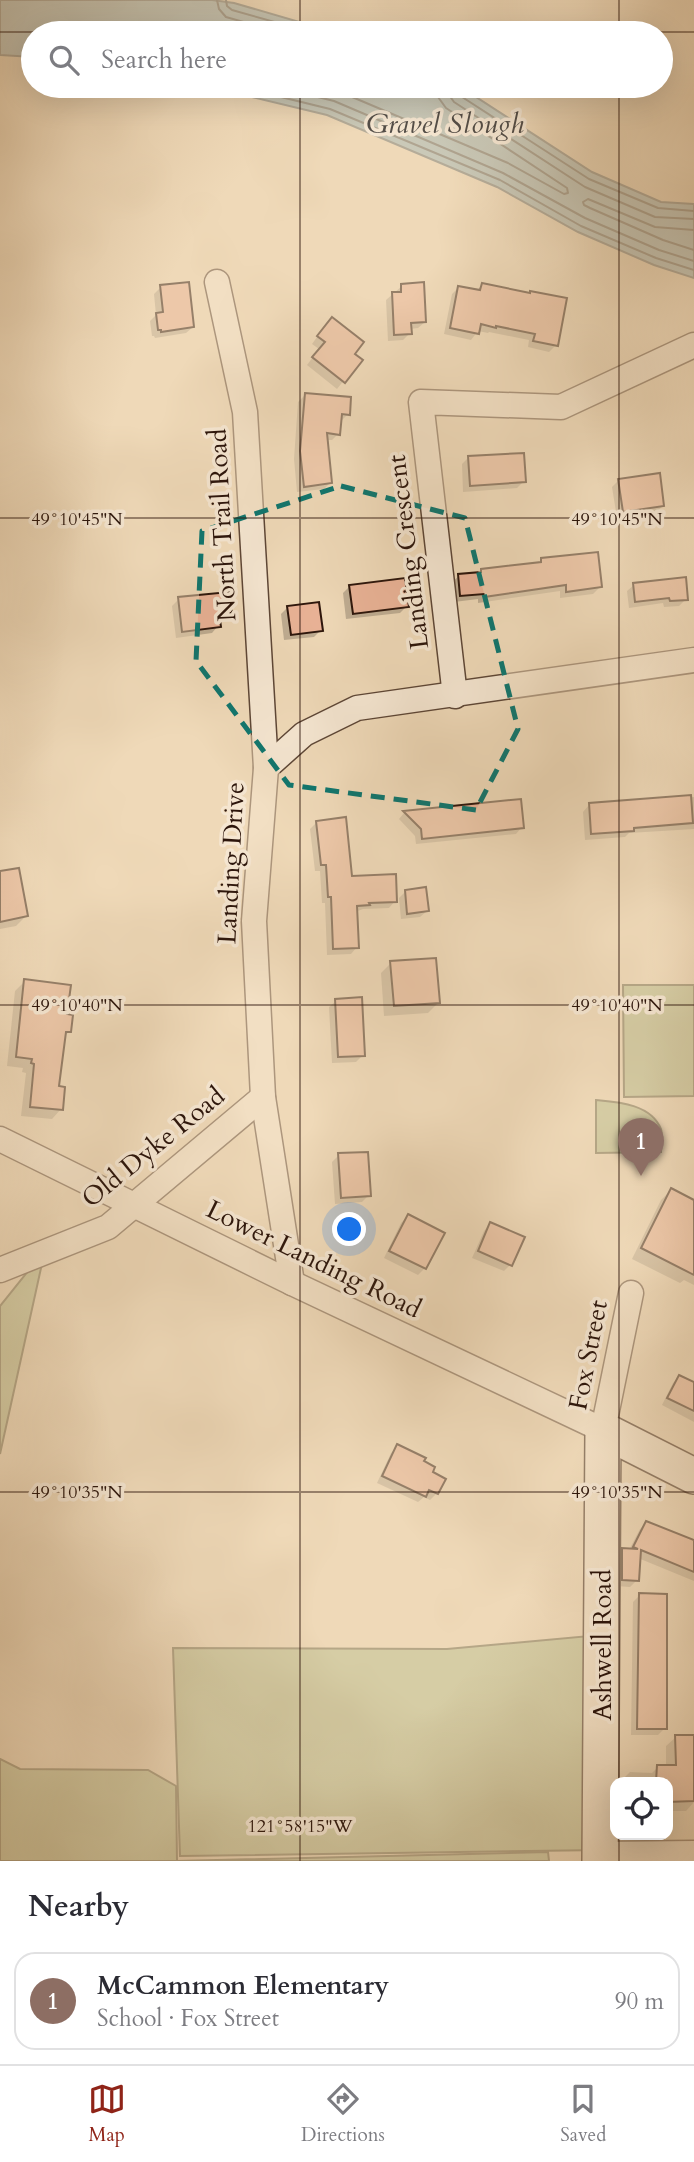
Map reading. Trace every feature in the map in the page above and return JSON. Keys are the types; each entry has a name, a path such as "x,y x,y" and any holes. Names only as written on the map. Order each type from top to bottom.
{"street":[{"name":"North Trail Road","path":"218,282 245,412 266,768"},
{"name":"Landing Crescent","path":"455,696 421,402 561,407 694,345"},
{"name":"Landing Drive","path":"292,1283 263,1097 254,921 266,768 304,734 357,708 694,660"},
{"name":"Old Dyke Road","path":"0,1270 108,1227 263,1097"},
{"name":"Lower Landing Road","path":"0,1139 292,1283 603,1430"},
{"name":"Fox Street","path":"603,1430 631,1293"},
{"path":"603,1430 694,1476"},
{"name":"Ashwell Road","path":"600,1857 603,1430"},
{"path":"600,1857 694,1853"}],"highlighted area":[{"path":"341,486 465,518 518,729 476,810 289,785 196,661 202,531"}],"green space":[{"path":"623,985 694,985 694,1096 624,1097"},
{"path":"596,1100 633,1106 650,1114 661,1129 661,1152 596,1153"},
{"path":"45,1250 0,1454 0,1306"},
{"path":"600,1635 603,1850 180,1856 173,1648 447,1649"},
{"path":"0,1759 20,1769 148,1770 176,1786 177,1861 0,1861"},
{"path":"548,1852 549,1861 177,1861"}],"water":[{"path":"0,0 212,0 234,3 296,21 21,21 21,56 0,55"},
{"name":"Gravel Slough","path":"256,98 478,98 592,172 661,202 694,204 694,278 654,265 578,232 497,187 327,115"}],"building":[{"path":"189,282 194,327 161,332 158,330 156,313 163,312 160,285"},
{"path":"424,282 426,322 411,323 412,334 394,335 392,292 401,292 401,284"},
{"path":"482,283 567,298 558,346 533,341 535,334 496,326 481,324 479,334 450,328 458,286 480,290"},
{"path":"332,317 364,342 355,354 363,360 345,383 312,357 325,342 317,336"},
{"path":"305,393 351,397 350,415 342,414 340,435 327,433 332,483 304,487 300,451"},
{"path":"524,453 526,482 470,486 468,456"},
{"path":"660,473 664,506 623,512 618,479"},
{"path":"598,552 602,587 566,592 566,585 484,597 484,594 460,596 458,574 541,562 541,558"},
{"path":"686,577 688,600 670,601 669,598 635,602 633,583"},
{"path":"405,578 409,607 353,614 349,585"},
{"path":"229,592 232,613 226,613 227,619 220,620 221,627 182,632 178,597"},
{"path":"319,602 323,631 291,635 287,606"},
{"path":"691,795 693,823 591,834 589,803"},
{"path":"521,799 524,828 422,839 421,829 403,811"},
{"path":"346,817 352,876 396,874 397,902 357,906 359,948 333,949 331,897 328,897 326,865 321,865 316,821"},
{"path":"19,868 28,916 0,922 0,871"},
{"path":"426,887 429,911 407,914 405,890"},
{"path":"436,958 440,1003 394,1006 390,961"},
{"path":"24,979 71,985 67,1014 73,1015 71,1032 66,1032 59,1086 65,1087 63,1110 30,1107 34,1064 31,1063 32,1059 16,1057"},
{"path":"362,997 365,1056 338,1057 335,999"},
{"path":"368,1152 371,1196 341,1198 338,1153"},
{"path":"671,1188 694,1200 694,1275 641,1248"},
{"path":"408,1214 445,1233 426,1269 389,1251"},
{"path":"490,1222 525,1237 512,1266 478,1251"},
{"path":"679,1375 694,1382 694,1411 667,1398"},
{"path":"397,1444 426,1458 424,1461 435,1467 433,1472 446,1479 438,1494 429,1490 426,1497 382,1476"},
{"path":"646,1521 694,1540 694,1572 641,1550 639,1581 622,1580 622,1548 638,1549 633,1547"},
{"path":"639,1593 667,1594 667,1729 637,1729"},
{"path":"675,1735 694,1735 694,1801 673,1802 673,1777 656,1777 657,1765 676,1765"}],"place":[{"name":"McCammon Elementary","path":"641,1176"}]}
